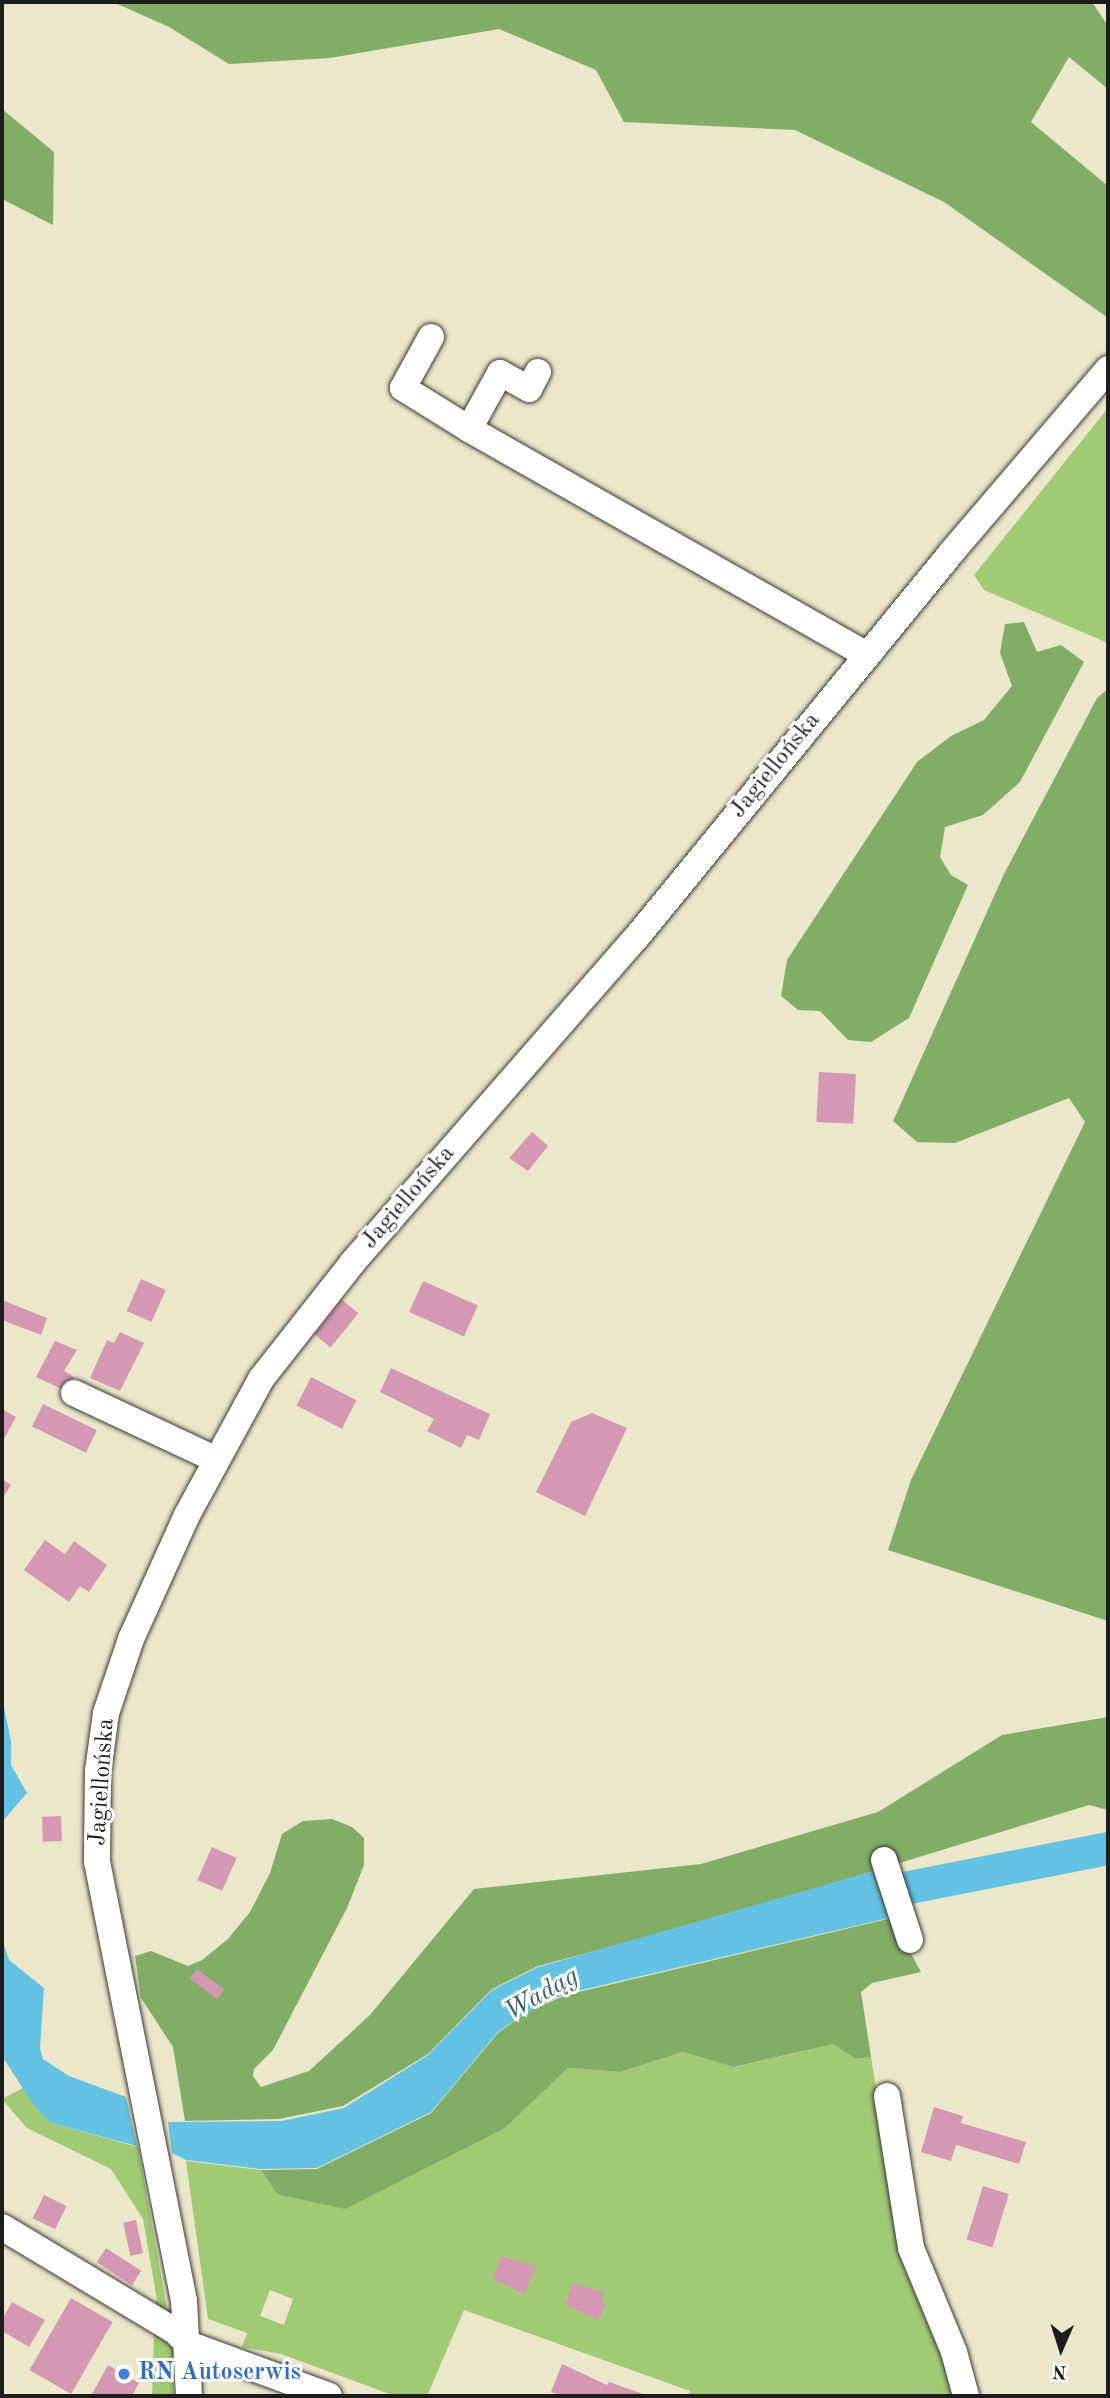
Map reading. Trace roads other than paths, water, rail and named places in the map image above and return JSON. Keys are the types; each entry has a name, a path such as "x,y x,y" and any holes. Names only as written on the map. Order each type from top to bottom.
{"street":[{"path":"431,337 403,388 469,429 867,655"},
{"name":"Jagiellońska","path":"189,2396 188,2344 162,2188 97,1861 101,1743 119,1670 215,1459 261,1379 353,1262 636,938 867,655 1108,369"},
{"path":"469,429 500,373 528,389 538,372"},
{"path":"74,1392 215,1459"},
{"path":"884,1860 910,1940"},
{"path":"887,2095 911,2248 954,2352 966,2396"},
{"path":"2,2227 175,2331 188,2344 329,2396"}],"water":[{"path":"2,1698 11,1741 11,1765 27,1793 2,1822"},
{"path":"874,1871 892,1914 889,1918 565,1994 527,2012 498,2032 431,2112 317,2168 261,2169 186,2160 172,2153 168,2122 281,2121 344,2108 428,2055 492,1990 538,1967"},
{"path":"2,1940 9,1960 44,1988 40,2048 43,2059 69,2076 126,2097 137,2146 51,2123 35,2107 2,2056"}],"waterway":[{"name":"Wadąg","path":"863,1896 1108,1848"}],"place":[{"name":"RN Autoserwis","path":"124,2374"}]}
